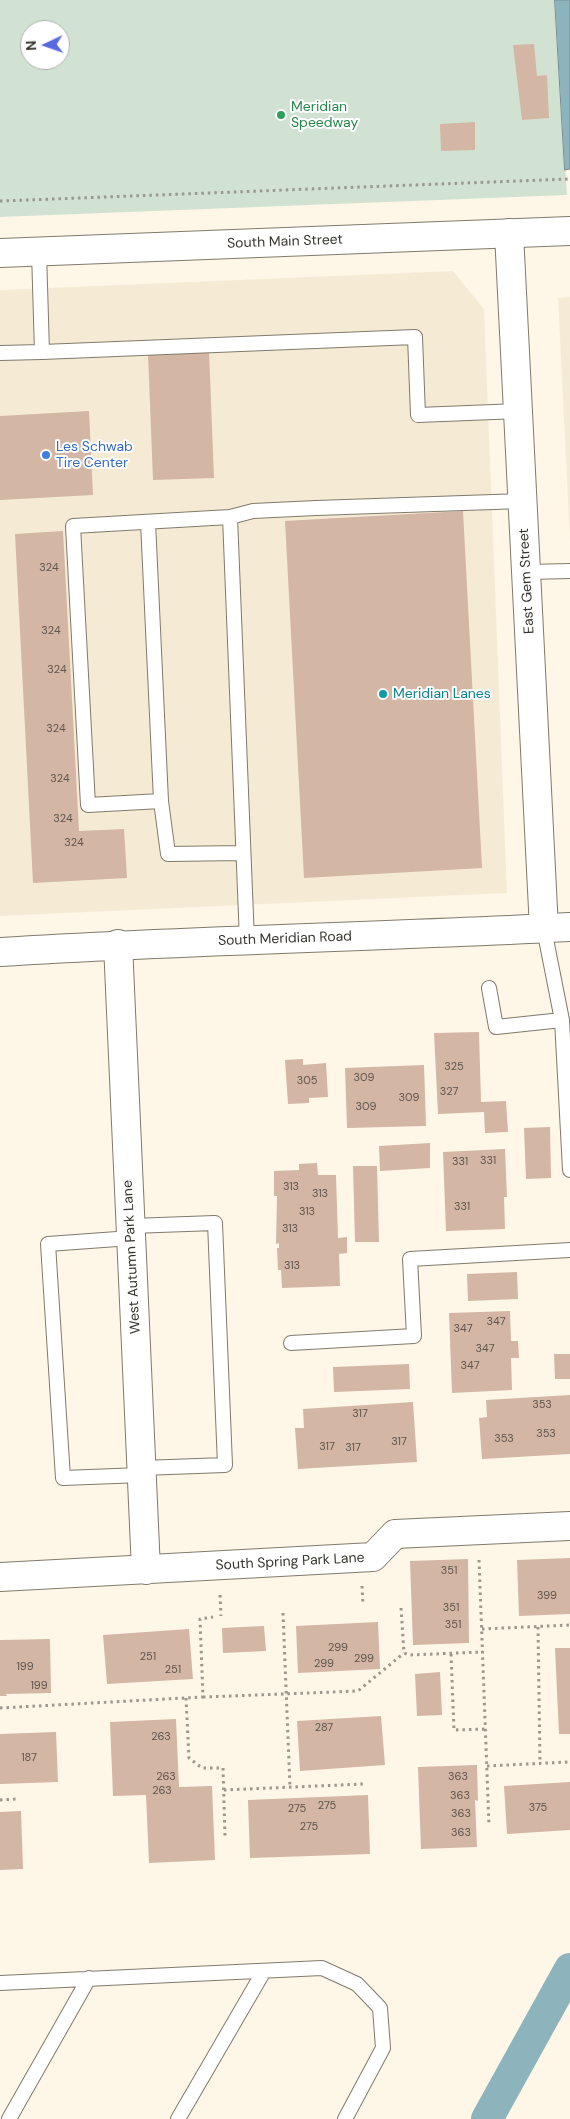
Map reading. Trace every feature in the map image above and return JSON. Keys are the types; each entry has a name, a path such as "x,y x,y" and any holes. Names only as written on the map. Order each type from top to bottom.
{"street":[{"name":"South Main Street","path":"0,253 570,231"},
{"name":"East Gem Street","path":"510,233 527,572 557,928"},
{"name":"South Meridian Road","path":"0,952 118,944 247,942 557,928"},
{"name":"West Autumn Park Lane","path":"118,944 146,1570"},
{"name":"South Spring Park Lane","path":"0,1577 373,1557 395,1534 570,1526"}],"lane":[{"path":"39,252 42,352"},
{"path":"0,354 415,337 418,415 519,411"},
{"path":"161,801 88,805 73,526 230,517 253,512 316,508 524,501"},
{"path":"230,517 247,942"},
{"path":"148,522 161,801 168,854 242,853"},
{"path":"527,572 570,571"},
{"path":"557,928 570,1170"},
{"path":"489,988 496,1027 562,1020"},
{"path":"215,1223 225,1465 142,1472 62,1478 48,1244 131,1232 215,1223"},
{"path":"291,1343 414,1336 410,1259 570,1250"},
{"path":"0,1983 322,1968 357,1984 380,2008 384,2048 345,2119"},
{"path":"178,2119 264,1971"},
{"path":"9,2119 89,1978"}],"path":[{"path":"0,201 570,179"},
{"path":"479,1559 489,1826"},
{"path":"401,1608 404,1653"},
{"path":"283,1613 290,1787"},
{"path":"203,1697 200,1619 213,1617"},
{"path":"482,1629 570,1625"},
{"path":"538,1627 540,1764"},
{"path":"404,1653 409,1655 483,1652"},
{"path":"0,1708 358,1691 404,1653"},
{"path":"451,1654 454,1730 486,1729"},
{"path":"186,1698 189,1758 202,1768 223,1768 225,1837"},
{"path":"487,1766 568,1762"},
{"path":"224,1790 363,1784"},
{"path":"0,1800 17,1799"}],"shaded area":[{"path":"453,271 484,309 507,893 0,916 0,290"},
{"path":"570,297 570,541 558,298"}],"green space":[{"name":"Meridian Speedway","path":"0,0 555,0 567,195 0,217"}],"water":[{"path":"555,0 570,0 570,169 565,170"}],"building":[{"path":"534,44 537,76 547,75 549,118 522,120 513,45"},
{"path":"475,122 475,150 441,151 440,124"},
{"path":"209,351 214,478 153,480 148,354"},
{"name":"Les Schwab Tire Center","path":"89,411 93,495 0,500 0,416"},
{"name":"Meridian Lanes","path":"463,511 482,868 304,878 285,521"},
{"path":"63,531 79,831 124,829 127,878 33,883 15,534"},
{"path":"479,1032 481,1102 506,1101 508,1132 485,1133 484,1112 438,1114 434,1033"},
{"path":"303,1059 303,1065 326,1063 328,1097 309,1098 309,1103 288,1104 285,1060"},
{"path":"424,1065 426,1126 347,1128 345,1068"},
{"path":"550,1127 551,1178 526,1179 524,1128"},
{"path":"430,1143 430,1168 380,1171 379,1146"},
{"path":"505,1149 507,1197 504,1197 505,1229 446,1231 443,1152"},
{"path":"317,1163 318,1175 336,1175 338,1238 347,1237 347,1253 339,1254 340,1286 282,1288 281,1270 278,1270 277,1248 279,1248 279,1243 276,1244 277,1196 274,1196 274,1171 299,1170 299,1164"},
{"path":"353,1166 377,1166 379,1242 355,1242"},
{"path":"517,1272 518,1299 468,1301 467,1274"},
{"path":"510,1311 511,1341 518,1341 519,1358 511,1358 512,1390 452,1393 449,1313"},
{"path":"554,1354 570,1354 570,1379 555,1379"},
{"path":"409,1364 410,1389 334,1392 333,1367"},
{"path":"570,1395 570,1454 482,1459 479,1418 487,1417 486,1400"},
{"path":"413,1402 417,1462 298,1469 295,1428 304,1428 303,1409"},
{"path":"570,1558 570,1614 519,1616 517,1560"},
{"path":"468,1559 469,1643 413,1645 410,1561"},
{"path":"378,1622 380,1669 298,1673 296,1626"},
{"path":"264,1626 266,1651 223,1653 222,1628"},
{"path":"189,1629 193,1679 107,1684 103,1635"},
{"path":"50,1639 51,1693 6,1694 7,1696 0,1696 0,1640"},
{"path":"555,1648 570,1648 570,1734 559,1734"},
{"path":"440,1672 442,1715 417,1716 415,1674"},
{"path":"381,1716 385,1765 300,1771 297,1721"},
{"path":"176,1719 179,1787 212,1786 215,1860 149,1863 146,1795 113,1796 110,1722"},
{"path":"56,1732 58,1782 0,1784 0,1734"},
{"path":"477,1765 478,1801 475,1800 477,1847 421,1849 418,1767"},
{"path":"570,1782 570,1830 507,1834 504,1786"},
{"path":"368,1795 370,1854 250,1858 248,1800"},
{"path":"21,1811 23,1869 0,1870 0,1812"}],"waterway":[{"path":"487,2119 570,1969"}],"place":[{"name":"Meridian Speedway","path":"281,115"},
{"name":"Les Schwab Tire Center","path":"46,455"},
{"name":"Meridian Lanes","path":"383,694"}]}
